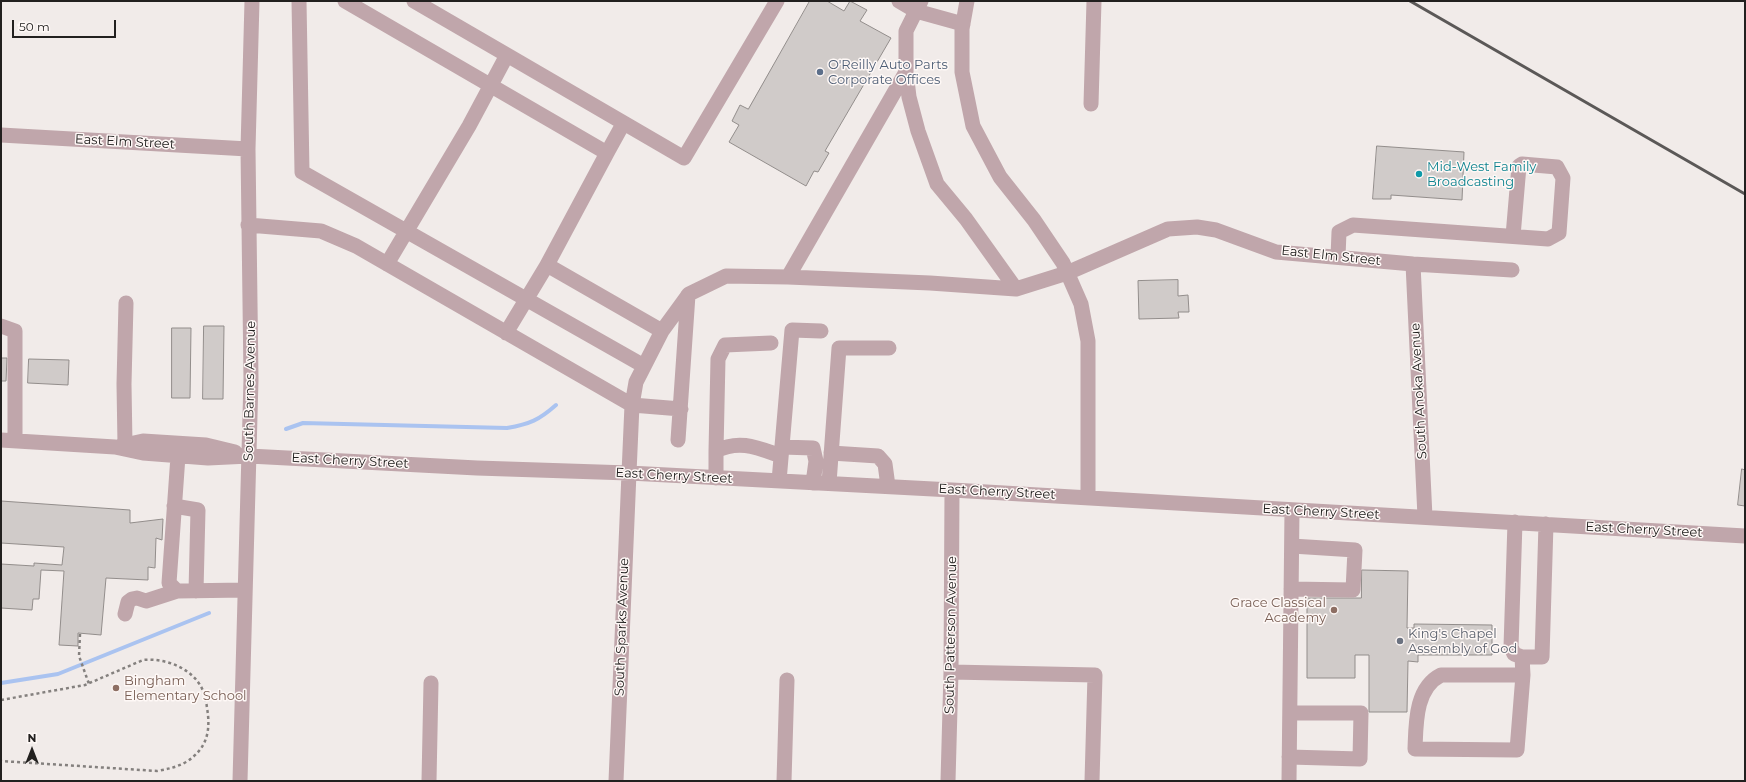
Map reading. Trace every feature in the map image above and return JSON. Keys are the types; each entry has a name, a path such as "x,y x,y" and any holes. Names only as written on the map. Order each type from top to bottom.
{"street":[{"name":"South Barnes Avenue","path":"240,781 249,456 250,364 248,149 252,1"},
{"path":"299,1 302,172 527,298 644,366"},
{"path":"345,1 607,153"},
{"path":"414,1 623,124 684,158 776,1"},
{"path":"899,1 918,6 963,24"},
{"path":"967,1 963,24 962,72 973,126 1000,177 1034,220 1063,263 1081,304 1088,341 1088,498"},
{"path":"1092,104 1094,1"},
{"path":"918,6 906,31 906,72 909,97 918,131 937,184 966,219 1016,289"},
{"path":"387,264 491,86 507,55"},
{"path":"788,277 906,72"},
{"path":"506,333 547,265 623,124"},
{"name":"East Elm Street","path":"1,136 248,149"},
{"path":"1338,257 1339,232 1353,225 1548,239 1559,233 1563,178 1557,167 1522,164 1519,166 1513,236"},
{"path":"248,225 320,230 356,246 632,405 681,409"},
{"name":"East Elm Street","path":"1016,289 1067,273 1168,229 1197,227 1216,230 1276,252 1413,264 1512,270"},
{"name":"South Anoka Avenue","path":"1413,264 1425,517"},
{"path":"547,265 662,331"},
{"path":"678,440 689,294 726,276 930,283 1016,289"},
{"name":"South Sparks Avenue","path":"616,781 632,405 636,382 644,366 662,331 689,294"},
{"path":"120,446 124,384 126,303"},
{"path":"1,326 15,331 8,440"},
{"path":"779,481 792,330 821,331"},
{"path":"716,478 718,359 725,345 771,343"},
{"path":"829,483 839,348 889,348"},
{"name":"East Cherry Street","path":"8,440 120,446 144,441 206,445 249,456"},
{"path":"716,451 727,446 750,445 781,452 813,448 816,461 814,483"},
{"name":"East Cherry Street","path":"120,446 144,454 208,458 249,456 477,468 628,473 829,483 1745,536"},
{"path":"831,453 878,456 885,464 888,486"},
{"path":"177,590 171,586 169,580 178,456"},
{"name":"South Patterson Avenue","path":"948,781 951,672 952,490"},
{"path":"174,506 198,510 196,590"},
{"path":"1289,781 1296,757 1290,713 1292,510"},
{"path":"1515,522 1512,647 1514,654 1522,657 1542,657 1546,524"},
{"path":"1291,589 1353,590 1355,550 1292,546"},
{"path":"125,614 128,602 132,599 137,598 146,601 177,590 245,590"},
{"path":"1522,657 1522,675 1517,750 1415,749 1416,718 1418,710 1423,695 1435,678 1441,676 1522,675"},
{"path":"951,672 1095,676 1092,781"},
{"path":"784,781 788,680"},
{"path":"429,781 431,683"},
{"path":"1290,713 1361,713 1360,759 1296,757"}],"path":[{"path":"80,634 79,656 89,684"},
{"path":"1,700 89,684 144,660 154,659 180,667 198,682 206,697 209,730 201,748 187,761 172,768 157,771 1,761"}],"building":[{"name":"O'Reilly Auto Parts Corporate Offices","path":"810,1 827,1 844,11 850,1 867,10 860,21 891,38 825,151 829,153 818,172 814,171 806,186 729,142 739,125 732,121 740,105 748,109"},
{"name":"Mid-West Family Broadcasting","path":"1377,146 1464,152 1462,200 1391,195 1391,199 1373,199"},
{"path":"1178,280 1178,296 1188,295 1189,312 1178,312 1179,318 1139,319 1138,281"},
{"path":"204,326 224,326 223,399 203,399"},
{"path":"172,328 191,328 190,398 172,398"},
{"path":"1,358 7,358 6,381 1,381"},
{"path":"29,359 69,360 68,385 28,383"},
{"path":"1742,469 1745,470 1745,506 1738,505"},
{"path":"1,501 130,510 130,523 163,519 162,540 156,538 155,568 148,567 148,580 106,578 101,635 78,633 78,646 59,645 64,571 41,570 39,599 33,599 32,610 1,608 1,564 34,566 34,563 62,565 64,547 1,543"},
{"name":"King's Chapel Assembly of God","path":"1362,570 1408,571 1407,628 1414,628 1414,624 1492,625 1492,655 1418,655 1418,662 1408,661 1407,712 1369,712 1369,655 1355,655 1355,678 1307,678 1307,598 1361,598"}],"waterway":[{"path":"286,429 303,423 507,428 534,421 556,405"},
{"path":"1,683 58,674 209,613"}],"railway":[{"path":"1410,1 1745,194"}],"place":[{"name":"O'Reilly Auto Parts Corporate Offices","path":"820,72"},
{"name":"Mid-West Family Broadcasting","path":"1419,174"},
{"name":"Grace Classical Academy","path":"1334,610"},
{"name":"King's Chapel Assembly of God","path":"1400,641"},
{"name":"Bingham Elementary School","path":"116,688"}]}
